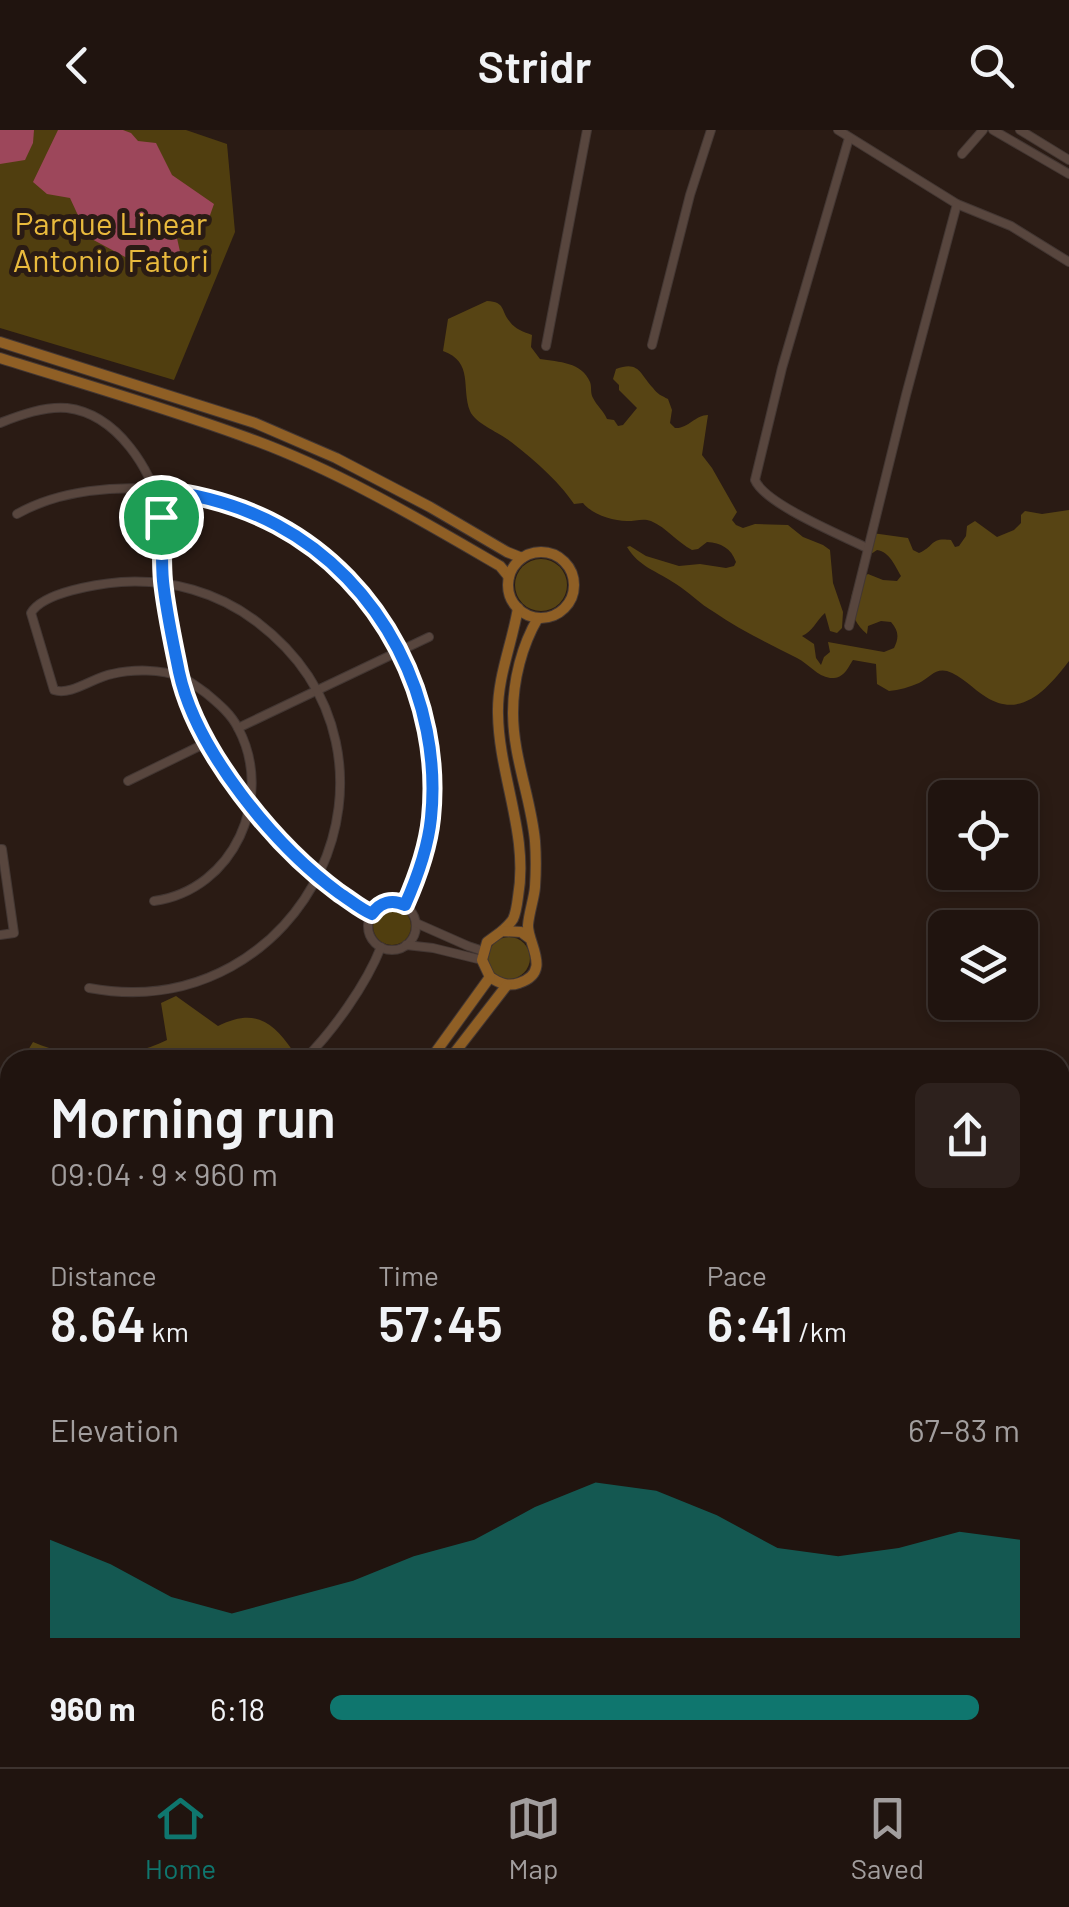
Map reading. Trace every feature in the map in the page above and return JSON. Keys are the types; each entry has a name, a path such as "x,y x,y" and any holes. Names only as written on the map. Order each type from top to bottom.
{"main road":[{"path":"0,342 255,424 336,458 522,558"},
{"path":"0,358 266,445 410,514 500,566 509,576"},
{"path":"532,553 555,554 571,570 573,593 560,612 538,618 527,615 511,599 509,576 522,558 532,553"},
{"path":"518,608 503,666 498,712 502,760 520,843 520,886 515,917 487,942 483,955 490,977 507,985 517,984 532,973 537,955 528,925 535,887 535,841 517,758 513,712 518,669 538,618"},
{"path":"502,931 521,932 529,938"},
{"path":"437,1050 490,977"},
{"path":"457,1050 507,985"}],"street":[{"path":"546,346 587,130"},
{"path":"652,345 690,195 712,130"},
{"path":"838,130 957,204 1011,226 1069,262"},
{"path":"962,154 983,130"},
{"path":"993,130 1069,174"},
{"path":"1020,130 1069,160"},
{"path":"1024,148 1047,130"},
{"path":"849,138 782,368 755,480 762,491 781,504 866,548"},
{"path":"849,626 957,204"},
{"path":"0,423 53,408 67,408 89,415 126,442 154,489 161,517 163,583 180,676 208,742 228,776 284,843 318,877 372,914"},
{"path":"16,514 89,492 154,489 199,496 247,510 279,526 308,544 356,587 400,651 427,728 433,784 431,820 426,848 405,905"},
{"path":"88,988 116,993 156,992 196,983 246,959 287,924 318,877 336,824 340,791 336,740 318,690 288,649 251,617 206,594 163,583 85,587 34,607 31,619 52,685 58,692 111,674 135,671 180,676 228,713 238,728 252,771 252,806 231,852 210,876 184,893 154,901"},
{"path":"238,728 429,637"},
{"path":"128,781 208,742"},
{"path":"0,936 14,934 1,849"},
{"path":"389,902 405,905 416,923 413,938 392,950 381,947 369,930 372,914 389,902"},
{"path":"416,923 483,955"},
{"path":"406,945 483,955"},
{"path":"315,1050 354,996 381,947"}],"green space":[{"name":"Parque Linear Antonio Fatori","path":"0,130 186,130 227,144 235,232 174,380 0,328"},
{"path":"392,907 405,913 411,926 405,939 392,945 379,939 373,926 379,913"}],"shaded area":[{"path":"0,130 34,130 25,160 0,164"},
{"path":"58,130 123,130 138,141 156,143 172,175 214,204 209,218 182,226 177,238 184,270 158,276 157,264 140,265 88,237 70,198 47,194 33,182"},
{"path":"487,301 500,305 512,324 532,335 531,347 540,359 581,370 590,382 595,401 607,419 618,426 637,408 613,379 616,369 630,366 668,399 672,410 670,423 675,428 708,415 702,455 737,512 732,520 736,525 788,525 830,550 833,583 843,612 842,628 837,633 830,631 825,613 802,636 814,644 821,665 830,652 828,642 884,652 896,644 897,632 891,622 868,626 867,634 852,612 852,594 860,579 868,574 897,581 901,576 885,554 877,550 868,556 872,533 908,538 913,550 919,553 939,540 951,540 955,547 959,546 967,526 975,521 997,537 1014,530 1025,511 1042,514 1069,510 1069,661 1034,697 1011,705 986,697 943,670 916,684 889,691 877,684 876,664 853,660 842,675 825,677 724,619 643,564 627,547 679,566 726,568 736,562 728,550 707,542 692,550 651,521 615,520 597,514 583,503 574,504 534,461 470,411 463,369 443,351 448,319"},
{"path":"541,559 559,567 567,585 559,603 541,611 523,603 515,585 523,567"},
{"path":"509,937 524,943 530,958 524,973 509,979 494,973 488,958 494,943"},
{"path":"176,996 218,1026 242,1018 262,1020 292,1050 141,1050 167,1040 161,1003"},
{"path":"33,1042 58,1050 28,1050"}],"route":[{"path":"154,489 184,492 247,510 308,544 356,587 375,610 421,702 432,756 431,820 426,848 405,905 389,902 372,914 318,877 228,776 194,714 180,676 163,583 161,517 154,489"}]}
